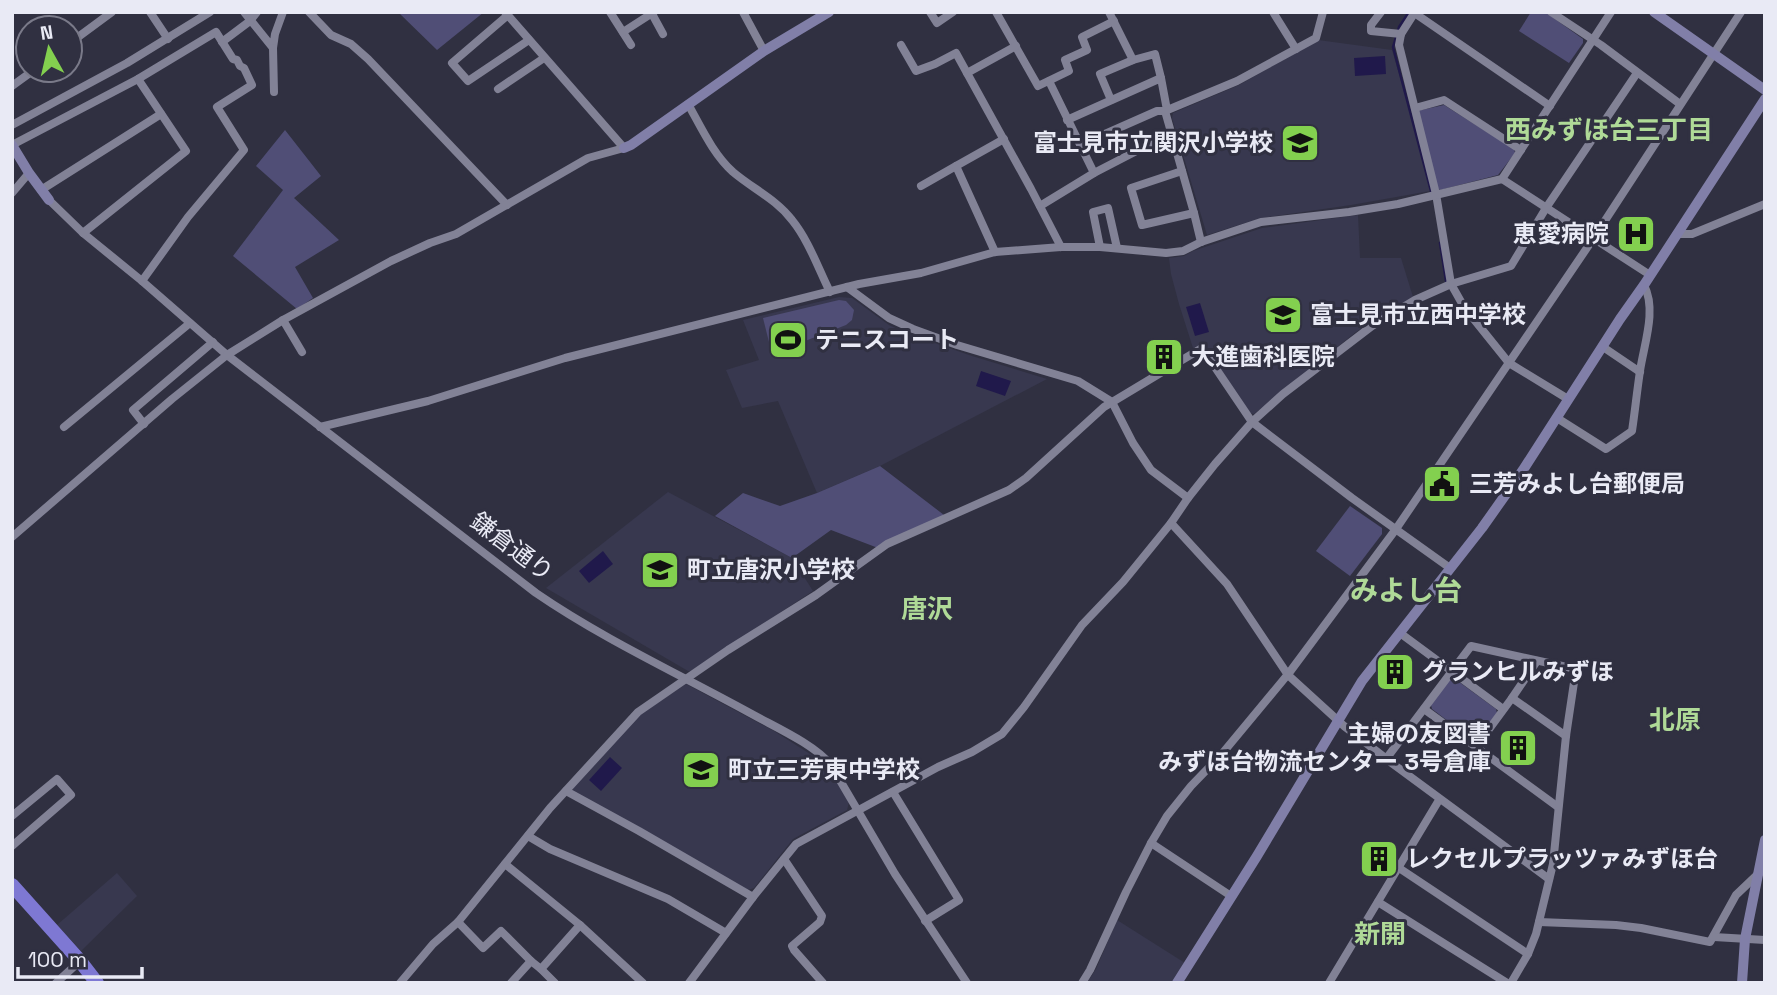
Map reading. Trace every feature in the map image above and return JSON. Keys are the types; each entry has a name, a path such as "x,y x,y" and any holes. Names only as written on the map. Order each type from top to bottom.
{"highway":[{"path":"12,885 97,983"}],"street":[{"path":"84,32 111,12"},
{"path":"150,12 168,38"},
{"path":"12,125 88,85 210,12"},
{"path":"244,12 273,48"},
{"path":"222,41 250,21 257,12"},
{"path":"274,92 273,48 283,12"},
{"path":"309,12 331,35 351,44 368,59 507,205"},
{"path":"610,12 631,45"},
{"path":"743,12 764,51"},
{"path":"12,537 227,355 283,320 391,261 456,234 588,158 631,145 764,51 829,12"},
{"path":"930,12 937,23 953,12"},
{"path":"996,12 1038,86 1069,71 1065,60 1087,50 1082,37 1114,21"},
{"path":"1109,12 1133,60"},
{"path":"1273,12 1296,49"},
{"path":"1080,145 1157,111 1166,111 1237,81 1296,49 1316,38 1322,12"},
{"path":"1381,12 1371,25 1371,31 1398,34"},
{"path":"1551,12 1680,104"},
{"path":"320,427 428,401 546,363 847,287 921,274 995,252 1061,247 1100,247 1167,253 1183,251 1201,242 1261,222 1398,204 1502,179 1611,12"},
{"path":"1654,12 1765,90"},
{"path":"1082,983 1151,843 1167,817 1288,675 1396,529 1593,239 1741,12"},
{"path":"623,32 652,13 663,34"},
{"path":"1550,106 1414,13 1398,34 1436,194 1451,284 1465,307 1509,363 1568,399"},
{"path":"529,40 468,81 452,63 507,14 624,148"},
{"path":"13,147 138,79 216,32 233,59 244,68 251,85 217,107 244,150 188,217 142,281"},
{"path":"901,45 916,71 956,53 1061,247"},
{"path":"967,73 1016,46"},
{"path":"1111,100 1100,74 1155,54 1172,136 1201,242"},
{"path":"498,89 544,58"},
{"path":"689,983 796,844 1002,734 1083,625 1124,582 1188,498 1252,422 1283,394 1372,326 1415,300 1451,284 1511,266 1546,208 1637,73"},
{"path":"1067,120 1161,78"},
{"path":"83,233 186,151 138,79"},
{"path":"1049,81 1094,173"},
{"path":"1177,983 1362,681 1496,509 1765,99"},
{"path":"1415,108 1444,100 1521,150"},
{"path":"688,104 723,162 778,204 792,219 830,292"},
{"path":"41,190 161,114"},
{"path":"1040,206 1094,173 1150,144 1172,136"},
{"path":"920,186 1004,139"},
{"name":"鎌倉通り","path":"13,147 49,200 83,233 227,355 536,593 821,755 831,765 895,874 967,983"},
{"path":"956,166 995,252"},
{"path":"1182,171 1131,188 1142,225 1194,213"},
{"path":"12,193 29,173"},
{"path":"1502,179 1593,239 1647,280 1650,295 1649,324 1632,431 1606,449 1557,418"},
{"path":"1677,234 1692,234 1765,204"},
{"path":"1100,247 1093,212 1108,208 1117,248"},
{"path":"847,287 890,318 913,329 1078,381 1112,401 1133,443 1151,470 1188,498"},
{"path":"283,320 302,352"},
{"path":"64,427 190,323"},
{"path":"144,424 133,410 213,342"},
{"path":"1602,347 1640,372"},
{"path":"400,983 433,944 458,922 566,791 638,712 783,614 816,595 887,544 1009,490 1112,401 1202,348 1252,422 1450,568"},
{"path":"160,386 172,399"},
{"path":"1171,523 1227,584 1288,675 1338,720 1439,800 1549,879"},
{"path":"1400,633 1503,709"},
{"path":"1378,902 1509,983 1528,954 1536,934 1553,864 1576,669 1471,646 1387,759"},
{"path":"1476,747 1537,661"},
{"path":"1512,698 1566,736"},
{"path":"1424,709 1558,807"},
{"path":"12,816 57,779 71,795 12,846"},
{"path":"566,791 753,897"},
{"path":"893,792 959,900 925,921"},
{"path":"1329,983 1439,800"},
{"path":"528,836 550,849 668,899 726,933"},
{"path":"1743,982 1745,939 1765,841"},
{"path":"1151,843 1231,896"},
{"path":"784,859 822,916 821,922 792,946 823,983"},
{"path":"505,864 580,925 643,983"},
{"path":"1399,868 1528,954"},
{"path":"1539,922 1592,923 1641,928 1707,943 1714,937 1736,895 1758,875"},
{"path":"458,922 483,948 501,931 555,983"},
{"path":"541,969 580,925"},
{"path":"1714,937 1765,940"},
{"path":"56,983 80,961"},
{"path":"512,983 531,961"}],"shaded area":[{"path":"398,12 484,12 437,50"},
{"path":"1531,12 1545,12 1583,39 1569,63 1519,31"},
{"name":"富士見市立関沢小学校","path":"1318,40 1392,50 1432,188 1430,191 1351,205 1261,218 1207,235 1172,118 1173,113 1239,85"},
{"path":"1385,56 1386,74 1355,76 1354,58"},
{"path":"1444,105 1514,149 1515,153 1498,175 1440,190 1437,188 1417,111"},
{"path":"285,130 321,176 294,198 339,240 295,267 313,298 297,309 233,256 283,190 256,166"},
{"name":"富士見市立西中学校","path":"1358,215 1360,258 1401,258 1413,297 1356,332 1254,414 1249,413 1204,343 1193,348 1171,274 1169,258 1184,256 1262,228"},
{"path":"839,297 852,298 889,325 906,333 1047,379 880,466 817,493 778,401 742,408 726,370 759,360 743,320"},
{"name":"テニスコート","path":"839,300 846,301 854,310 852,320 846,325 772,354 763,318"},
{"path":"1200,303 1209,332 1195,336 1186,307"},
{"path":"981,371 1011,381 1005,396 976,386"},
{"path":"880,466 944,515 878,548 831,530 792,558 715,516 743,493 780,506"},
{"path":"668,492 792,558 813,591 691,671 546,588"},
{"path":"1350,506 1382,528 1382,534 1350,576 1316,551"},
{"path":"603,551 613,564 589,583 579,571"},
{"path":"1450,679 1455,679 1496,709 1497,713 1477,739 1473,740 1432,709 1431,705"},
{"path":"686,684 774,731 821,761 849,802 847,810 793,839 754,888 748,890 573,792 572,787 637,716"},
{"path":"610,757 622,768 601,791 589,780"},
{"path":"117,873 137,896 81,951 57,925"},
{"path":"1117,920 1185,963 1172,983 1087,983 1096,969"}],"waterway":[{"path":"1409,12 1399,27 1393,47 1432,195"},
{"path":"1440,243 1446,281"}],"place":[{"name":"富士見市立関沢小学校","path":"1300,143"},
{"name":"恵愛病院","path":"1636,234"},
{"name":"富士見市立西中学校","path":"1283,315"},
{"name":"テニスコート","path":"788,340"},
{"name":"大進歯科医院","path":"1164,357"},
{"name":"三芳みよし台郵便局","path":"1442,484"},
{"name":"町立唐沢小学校","path":"660,570"},
{"name":"グランヒルみずほ","path":"1395,672"},
{"name":"主婦の友図書 みずほ台物流センター 3号倉庫","path":"1518,748"},
{"name":"町立三芳東中学校","path":"701,770"},
{"name":"レクセルプラッツァみずほ台","path":"1379,859"}],"district":[{"name":"西みずほ台三丁目","path":"1609,130"},
{"name":"みよし台","path":"1406,590"},
{"name":"唐沢","path":"927,609"},
{"name":"北原","path":"1675,720"},
{"name":"新開","path":"1380,934"}]}
